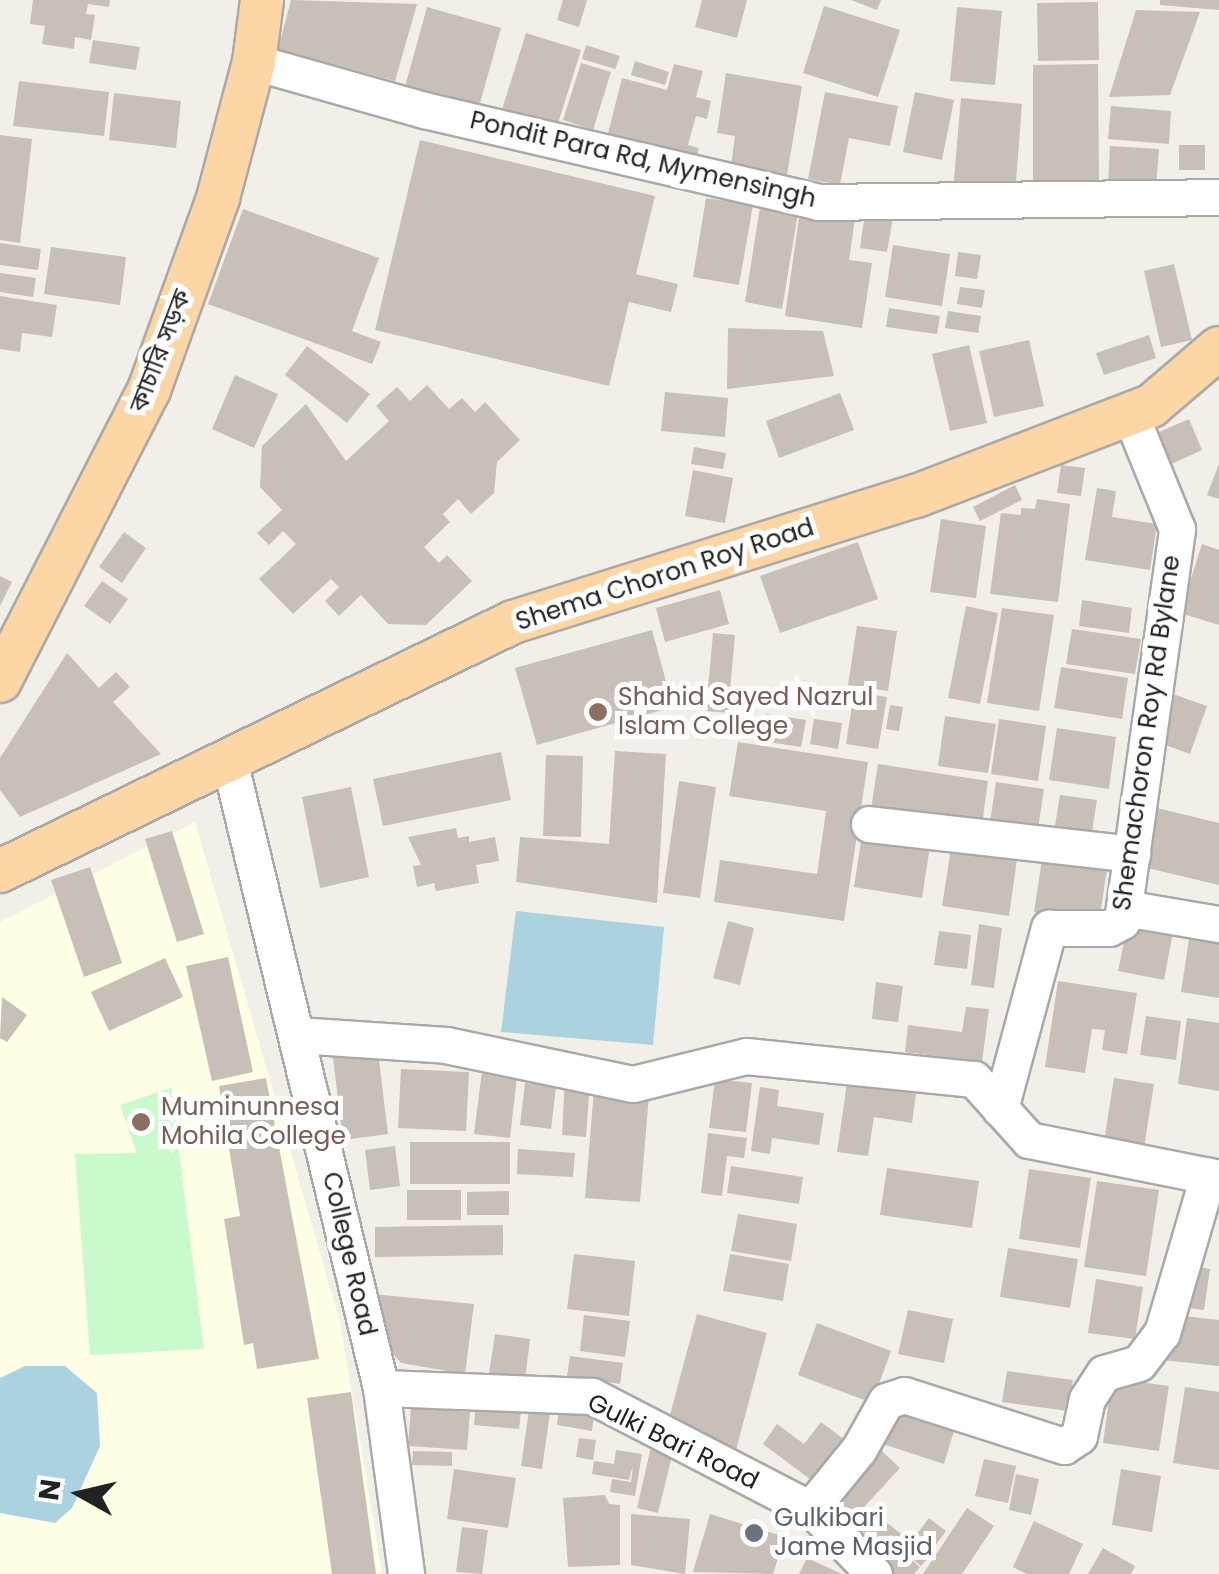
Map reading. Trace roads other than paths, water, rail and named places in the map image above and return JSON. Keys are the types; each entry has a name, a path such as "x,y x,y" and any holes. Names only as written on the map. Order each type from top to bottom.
{"main road":[{"name":"কাচারি সড়ক","path":"0,681 149,390 218,198 254,62 262,0"},
{"name":"Shema Choron Roy Road","path":"0,871 230,764 512,622 916,496 1151,406 1219,348"},
{"name":"Shema Choron Roy Road","path":"0,846 60,843"}],"street":[{"name":"Pondit Para Rd, Mymensingh","path":"254,62 424,110 818,202 1219,197"},
{"name":"Shemachoron Roy Rd Bylane","path":"1000,1108 1049,928 1109,928 1122,921 1177,528 1130,414"},
{"name":"College Road","path":"230,764 381,1388 406,1574"},
{"path":"869,824 1132,854"},
{"path":"1124,908 1219,924"},
{"path":"297,1036 446,1045 633,1084 746,1056 974,1079 1029,1140 1213,1177 1162,1333 1140,1363 1104,1372 1087,1399 1079,1436 1064,1446 904,1395 886,1401 859,1449 810,1509"},
{"name":"Gulki Bari Road","path":"381,1388 592,1396 810,1509 874,1574"}],"water":[{"path":"516,911 664,927 653,1045 501,1032"},
{"path":"25,1366 65,1366 97,1393 100,1446 72,1508 55,1523 0,1513 0,1378"}],"place":[{"name":"Shahid Sayed Nazrul Islam College","path":"598,712"},
{"name":"Muminunnesa Mohila College","path":"141,1122"},
{"name":"Gulkibari Jame Masjid","path":"754,1533"}]}
